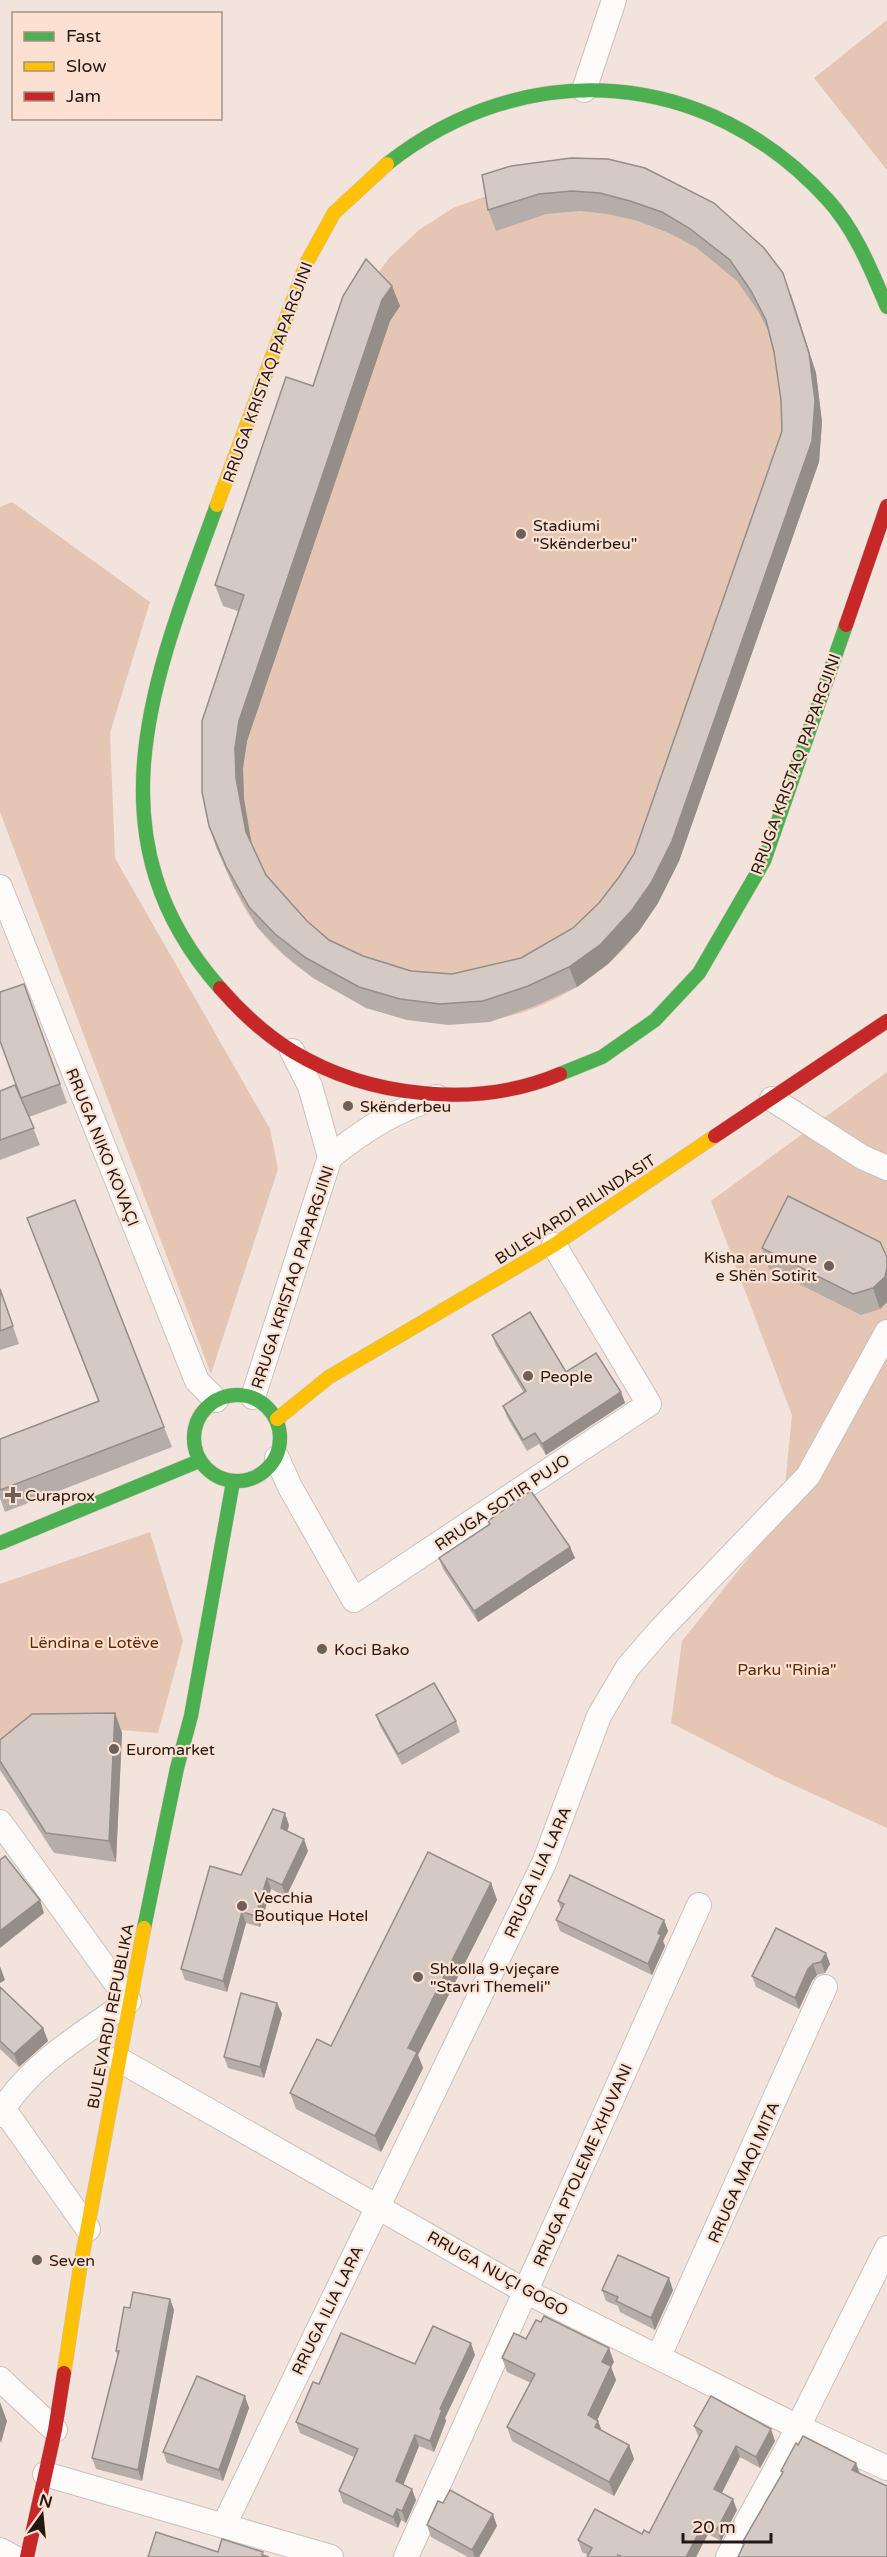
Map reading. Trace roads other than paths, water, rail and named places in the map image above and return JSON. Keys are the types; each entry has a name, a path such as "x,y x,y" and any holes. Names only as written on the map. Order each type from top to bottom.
{"street":[{"path":"584,90 614,0"},
{"name":"RRUGA KRISTAQ PAPARGJINI","path":"887,307 878,278 847,221 804,172 752,133 693,106 630,91 566,90 502,102 442,127 389,164 338,209 307,261 168,639 150,716 142,780 144,834 157,885 198,962 234,1004 292,1051 351,1078 414,1093 442,1096 479,1094 542,1082 602,1057 655,1020 699,973 764,861 887,506"},
{"name":"RRUGA NIKO KOVAÇI","path":"0,887 197,1381 216,1400"},
{"name":"BULEVARDI RILINDASIT","path":"277,1419 329,1377 554,1245 887,1021"},
{"name":"RRUGA KRISTAQ PAPARGJINI","path":"253,1397 330,1157 310,1086 292,1051"},
{"name":"RRUGA KRISTAQ PAPARGJINI","path":"330,1157 369,1127 401,1109 442,1096"},
{"path":"771,1099 851,1150 887,1168"},
{"name":"RRUGA SOTIR PUJO","path":"277,1458 290,1487 354,1600 649,1404 554,1245"},
{"name":"RRUGA ILIA LARA","path":"224,2525 544,1863 599,1716 628,1667 662,1628 808,1476 887,1332"},
{"path":"229,1395 253,1397 268,1407 277,1419 281,1431 277,1458 259,1477 233,1482 214,1475 200,1461 194,1441 197,1420 216,1400 229,1395"},
{"path":"0,1543 200,1461"},
{"name":"BULEVARDI REPUBLIKA","path":"27,2557 55,2430 129,2001 177,1768 191,1716 233,1482"},
{"path":"0,1822 129,2001 53,2057 18,2088 1,2109 88,2229"},
{"name":"RRUGA PTOLEME XHUVANI","path":"406,2557 699,1905"},
{"name":"RRUGA MAQI MITA","path":"659,2356 825,1987"},
{"name":"RRUGA NUÇI GOGO","path":"118,2059 525,2291 798,2427 887,2468"},
{"path":"728,2557 798,2427 887,2248"},
{"path":"0,2379 55,2430"},
{"path":"45,2474 331,2557"},
{"path":"0,2550 13,2557"}],"place":[{"name":"Stadiumi \"Skënderbeu\"","path":"521,534"},
{"name":"Skënderbeu","path":"348,1106"},
{"name":"Kisha arumune e Shën Sotirit","path":"829,1266"},
{"name":"People","path":"528,1376"},
{"name":"Curaprox","path":"13,1495"},
{"name":"Koci Bako","path":"322,1649"},
{"name":"Euromarket","path":"114,1749"},
{"name":"Vecchia Boutique Hotel","path":"242,1906"},
{"name":"Shkolla 9-vjeçare \"Stavri Themeli\"","path":"418,1977"},
{"name":"Seven","path":"37,2260"}],"park label":[{"name":"Lëndina e Lotëve","path":"94,1642"},
{"name":"Parku \"Rinia\"","path":"787,1669"}]}
